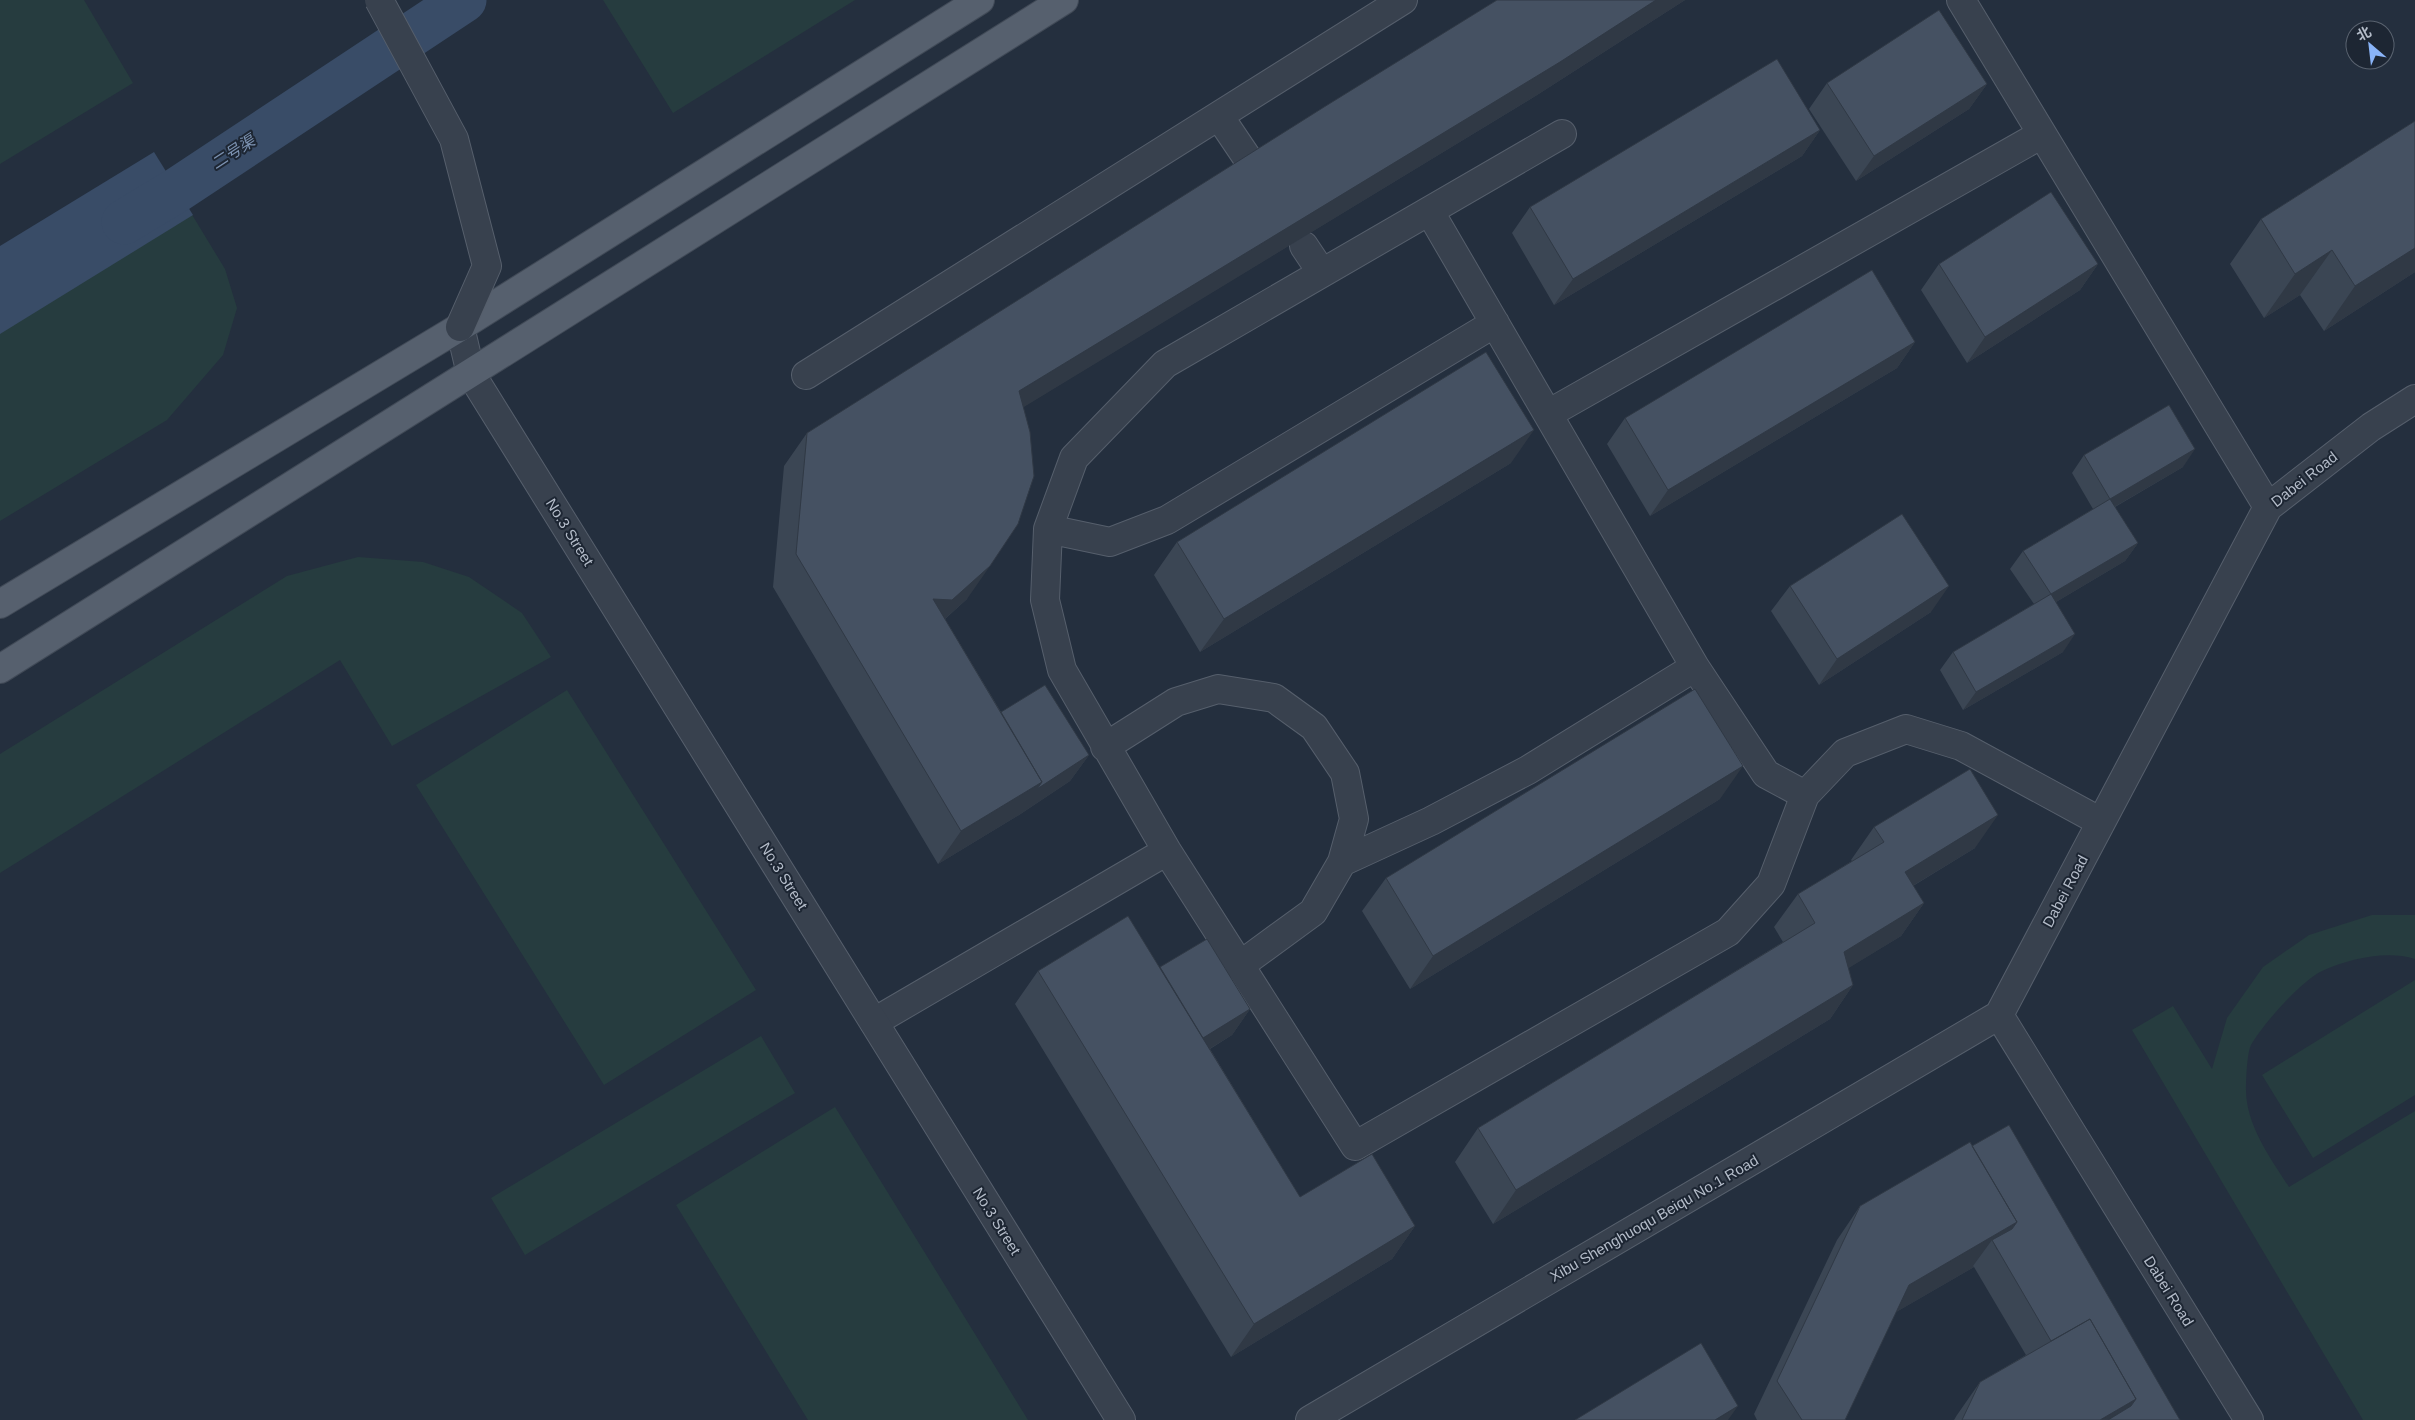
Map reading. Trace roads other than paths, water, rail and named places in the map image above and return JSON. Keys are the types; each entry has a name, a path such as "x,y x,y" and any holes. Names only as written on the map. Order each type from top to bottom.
{"main road":[{"path":"0,604 460,328 980,0"},
{"path":"0,669 472,374 1064,0"}],"street":[{"path":"379,0 454,139 487,266 460,328"},
{"path":"806,375 1403,0"},
{"path":"1961,0 2268,507"},
{"path":"1219,116 1252,165"},
{"path":"1562,134 1165,364 1074,458 1048,529 1045,600 1062,670 1167,851 1355,1146 1728,932 1772,884 1805,795 1845,753 1906,729 1961,746 2101,822"},
{"path":"1548,414 2042,134"},
{"path":"1430,212 1696,667 1766,774 1805,795"},
{"path":"1304,246 1322,273"},
{"path":"1048,529 1110,542 1167,520 1495,323"},
{"name":"No.3 Street","path":"460,328 472,374 1121,1420"},
{"name":"Dabei Road","path":"2249,1420 1998,1015 2268,507 2371,427 2415,399"},
{"path":"1342,862 1431,821 1528,770 1696,667"},
{"path":"1105,747 1176,702 1218,689 1274,698 1314,727 1346,773 1354,819 1342,862 1313,912 1239,966"},
{"path":"874,1022 1167,851"},
{"name":"Xibu Shenghuoqu Beiqu No.1 Road","path":"1310,1420 1998,1015"}],"water":[{"path":"154,152 193,215 0,334 0,246"}],"waterway":[{"name":"二号渠","path":"124,222 177,190 464,0"}]}
